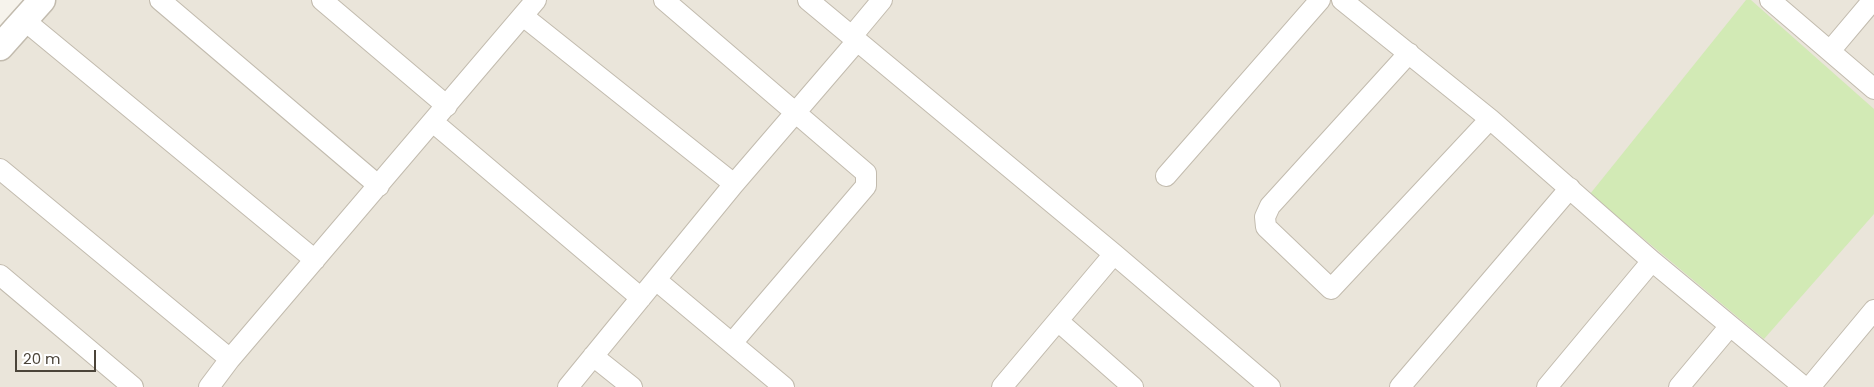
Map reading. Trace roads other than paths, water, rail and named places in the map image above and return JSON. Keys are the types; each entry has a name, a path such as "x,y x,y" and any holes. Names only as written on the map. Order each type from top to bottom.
{"street":[{"path":"0,47 42,0"},
{"path":"160,0 379,186"},
{"path":"322,0 448,106"},
{"path":"210,387 230,359 448,106 536,0"},
{"path":"664,0 866,173 866,186 732,344"},
{"path":"808,0 1114,254 1270,387"},
{"path":"568,387 734,184 795,113 855,38 882,0"},
{"path":"1166,176 1320,0"},
{"path":"1342,0 1490,119 1652,261 1804,387"},
{"path":"1770,0 1874,89"},
{"path":"1830,51 1873,0"},
{"path":"523,16 734,184"},
{"path":"24,20 315,260"},
{"path":"1409,54 1270,206 1265,217 1266,227 1331,289 1490,119"},
{"path":"433,122 641,298"},
{"path":"0,169 230,359"},
{"path":"1400,387 1570,188"},
{"path":"1002,387 1114,254"},
{"path":"1547,387 1652,261"},
{"path":"0,275 133,387"},
{"path":"656,280 784,387"},
{"path":"1810,387 1874,310"},
{"path":"1058,321 1133,387"},
{"path":"1679,387 1730,326"},
{"path":"593,356 632,387"}]}
